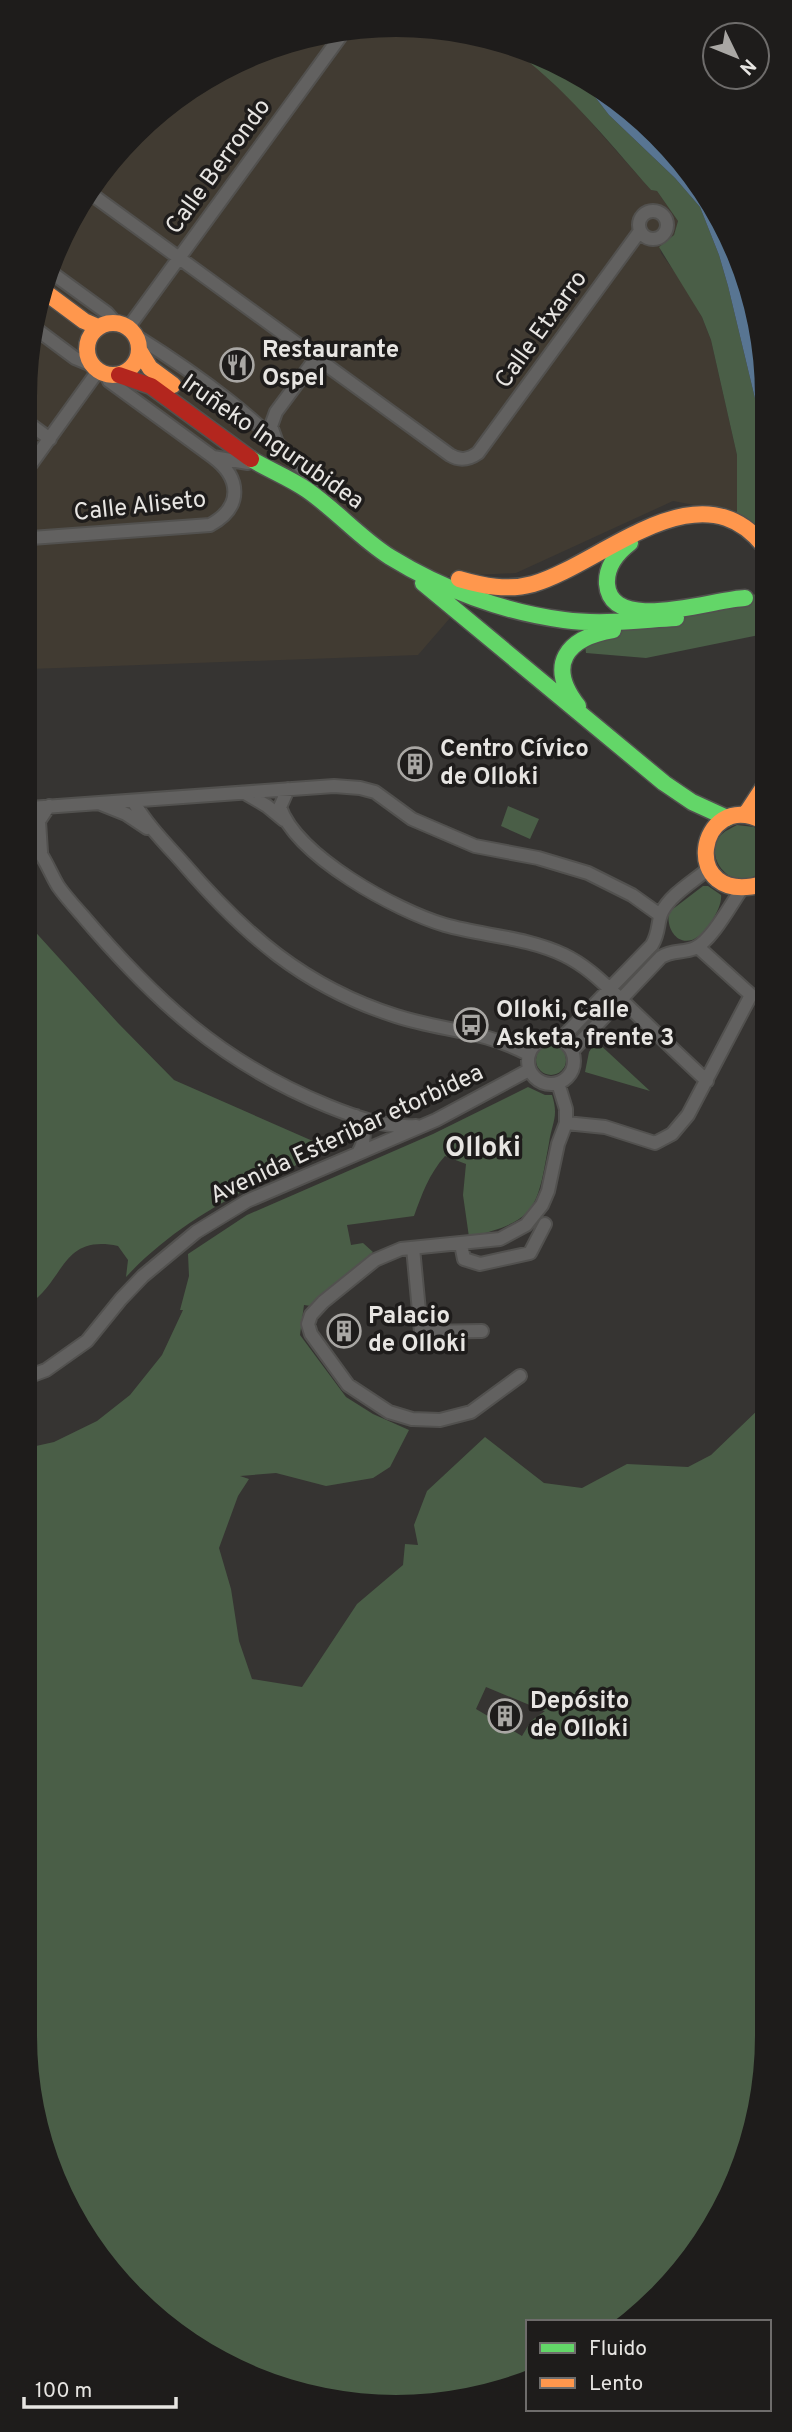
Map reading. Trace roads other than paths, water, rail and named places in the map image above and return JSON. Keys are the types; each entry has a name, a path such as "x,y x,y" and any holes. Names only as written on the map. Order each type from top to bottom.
{"highway":[{"path":"51,297 84,321 98,327"},
{"path":"47,312 75,333 104,371 129,370 136,361 130,334 106,323 98,327 86,345"},
{"name":"Iruñeko Ingurubidea","path":"130,334 150,368 162,378 262,449 298,469 392,552"},
{"name":"Iruñeko Ingurubidea","path":"104,371 151,386 261,465 307,490 430,577 484,601 565,620 606,622 676,618"},
{"path":"392,552 442,574 494,587 511,587 531,585 563,573 647,527 669,518 708,514 745,527 755,538"},
{"path":"745,598 728,597 652,612 629,611 615,601 606,580 610,564 623,547 677,522 694,519 728,525 755,542"},
{"path":"392,552 579,715 680,796 727,818"},
{"path":"609,737 571,698 563,680 562,664 567,650 584,637 605,631 643,628 755,594"},
{"path":"680,796 708,836"},
{"path":"746,814 755,800"},
{"path":"755,818 746,814 727,818 713,829 708,836 705,858 708,869 722,884 741,890 755,887"}],"street":[{"name":"Calle Berrondo","path":"130,334 178,258 336,42"},
{"path":"96,198 316,358 276,412 271,426 276,440"},
{"name":"Calle Etxarro","path":"316,358 450,455 464,459 478,453 640,232"},
{"path":"57,277 107,313 130,334 160,351 232,404 276,440 312,480"},
{"path":"43,334 75,358 104,371 109,381 213,457 261,465"},
{"path":"37,456 104,371"},
{"path":"37,429 50,439"},
{"name":"Calle Aliseto","path":"37,538 210,525 221,519 229,509 235,490 226,467 213,457"},
{"path":"37,807 334,786 360,788 375,792 412,819 453,838 475,846 538,858 589,873 632,895 660,915"},
{"path":"285,821 280,807 288,789"},
{"path":"243,792 267,806 354,883 402,908 445,925 499,935 564,955 593,973 707,1082"},
{"path":"156,834 150,814 152,806 159,799"},
{"path":"133,801 156,834 239,925 268,950 308,977 378,1010 424,1023 494,1037 528,1054"},
{"path":"98,803 126,814 156,834"},
{"path":"41,852 38,821 49,806"},
{"path":"37,848 61,889 82,915 182,1020 254,1071 303,1096 382,1124 423,1126"},
{"path":"561,1039 652,945 659,930 660,915 667,904 708,869"},
{"path":"572,1051 661,957 698,947 741,890"},
{"path":"659,930 664,942 678,951"},
{"path":"566,1124 605,1127 655,1143 672,1134 688,1115 751,995 698,947"},
{"path":"545,1038 561,1039 572,1051 574,1066 570,1074 558,1083 544,1083 529,1070 528,1054 538,1041 545,1038"},
{"name":"Avenida Esteribar etorbidea","path":"37,1373 46,1370 87,1341 142,1276 196,1232 247,1201 423,1126 529,1070"},
{"path":"520,1376 471,1412 440,1420 412,1419 389,1412 348,1385 311,1334 308,1324 311,1315 375,1260 401,1249 500,1239 526,1225 542,1205 548,1191 558,1144 566,1124 566,1109 558,1083"},
{"path":"356,1116 361,1122 364,1136 358,1153"},
{"path":"461,1244 464,1259 480,1264 530,1253 545,1224"},
{"path":"413,1248 421,1332 482,1331"}],"water":[{"path":"594,96 633,126 666,159 695,196 718,237 743,303 752,349 755,398 728,286 700,207 675,178 609,115"}],"place":[{"name":"Restaurante Ospel","path":"237,365"},
{"name":"Centro Cívico de Olloki","path":"415,764"},
{"name":"Olloki, Calle Asketa, frente 3","path":"471,1025"},
{"name":"Palacio de Olloki","path":"344,1331"},
{"name":"Depósito de Olloki","path":"505,1716"}],"district":[{"name":"Olloki","path":"483,1149"}]}
